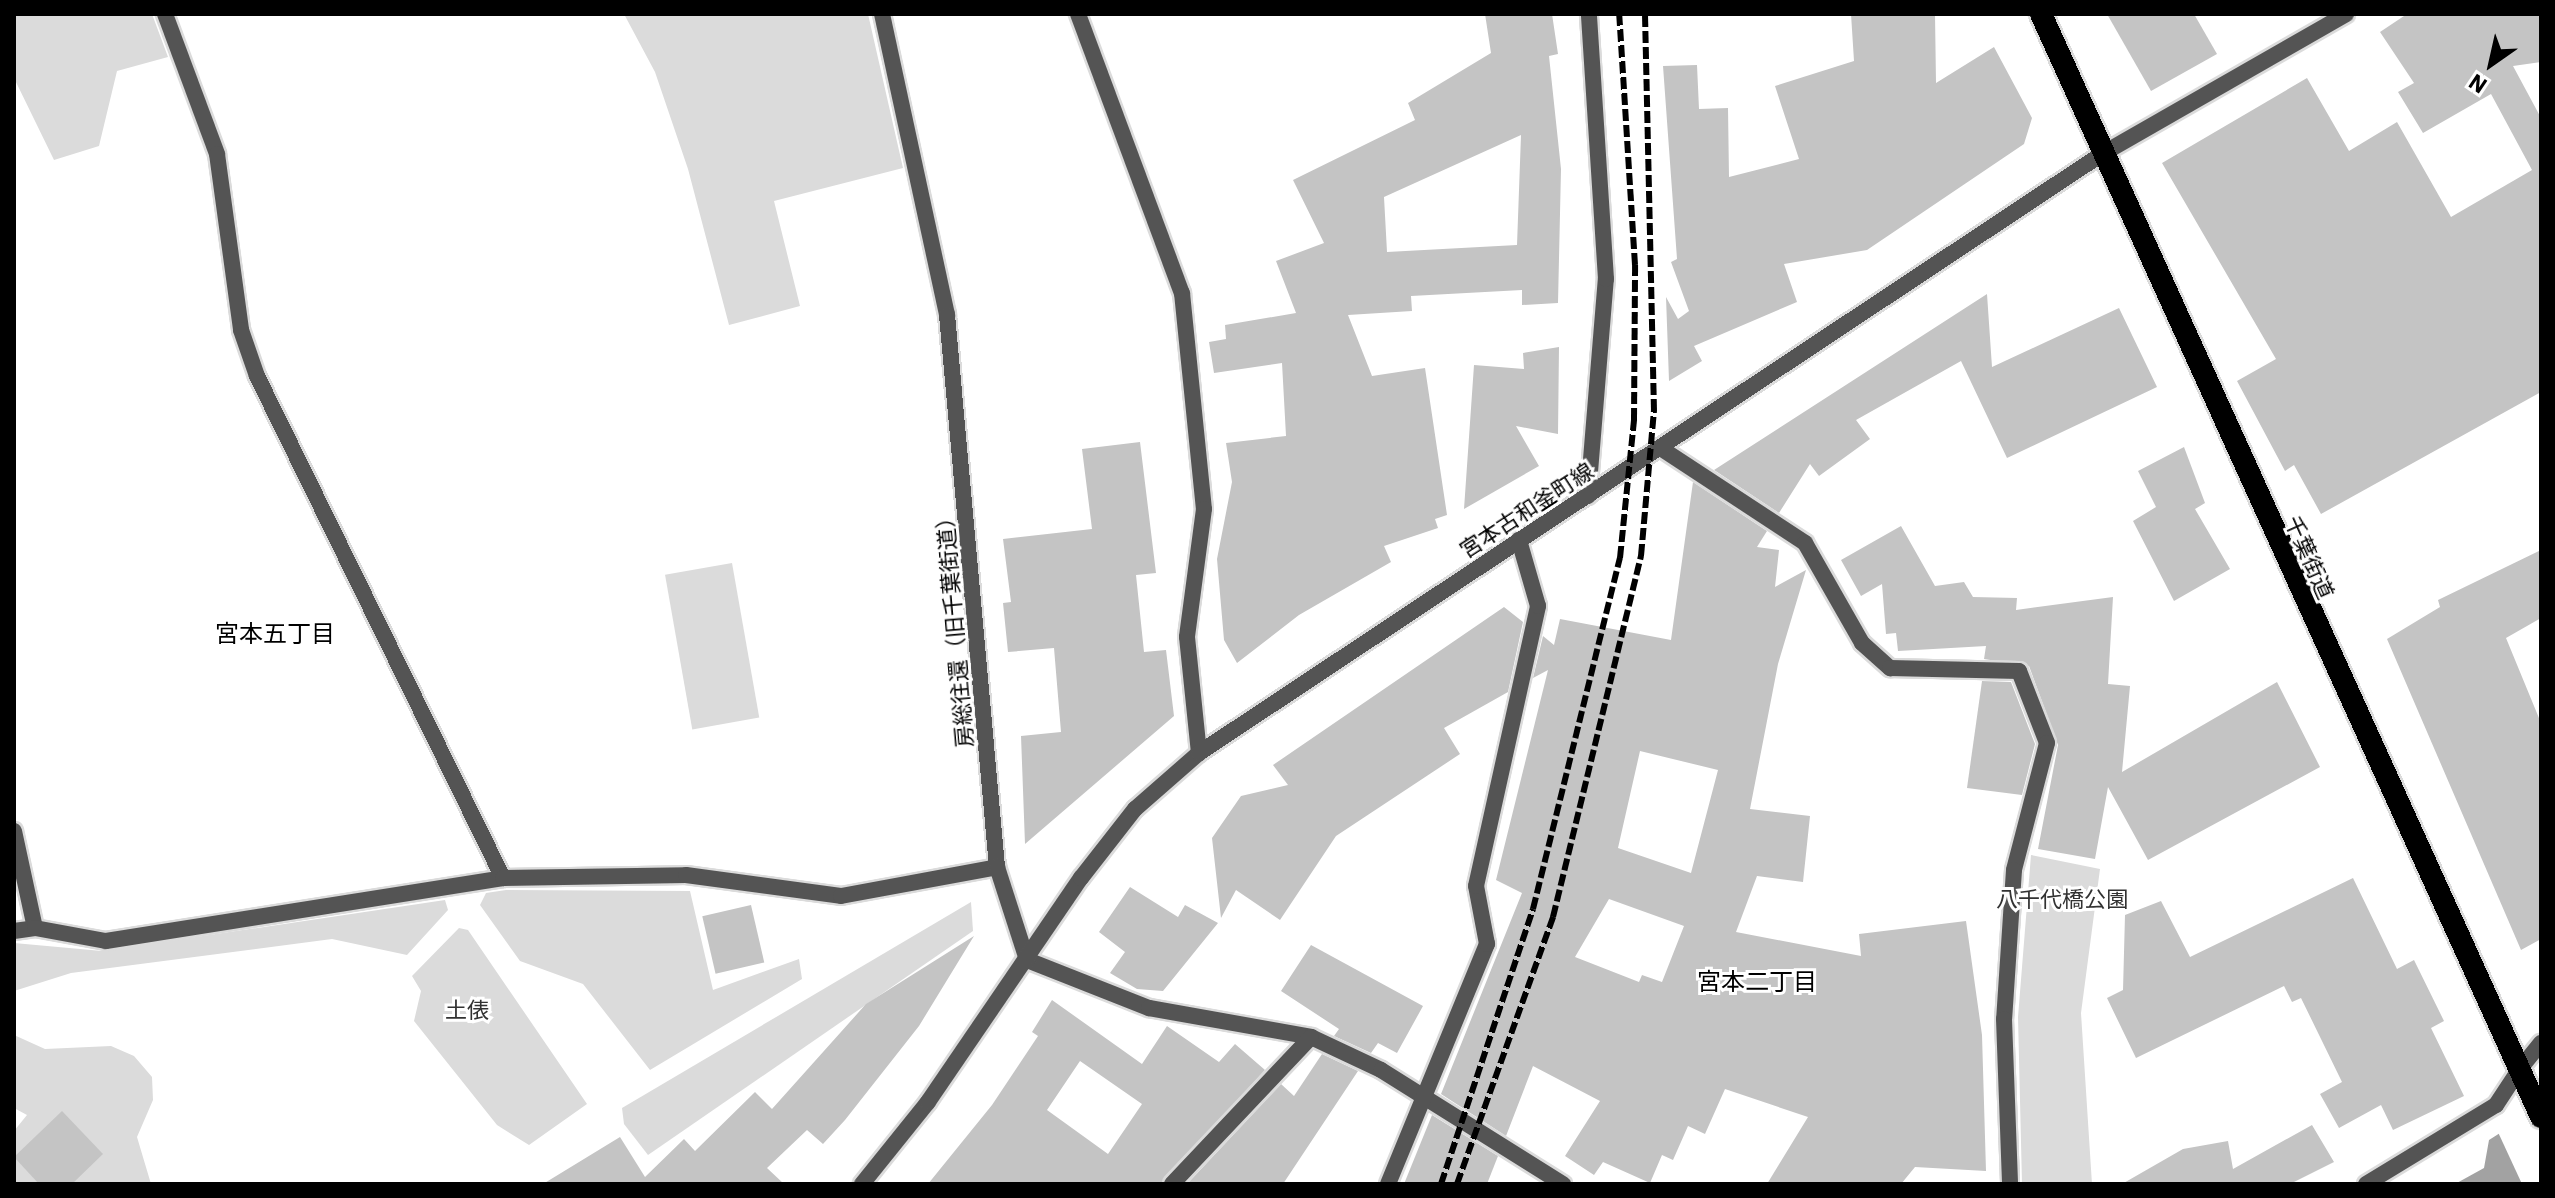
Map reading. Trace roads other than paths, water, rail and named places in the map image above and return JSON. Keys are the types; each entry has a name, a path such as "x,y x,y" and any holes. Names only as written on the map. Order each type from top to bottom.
{"highway":[{"name":"千葉街道","path":"2041,14 2538,1112"}],"street":[{"path":"165,14 217,154 241,330 257,376 503,878"},
{"name":"房総往還（旧千葉街道）","path":"882,14 947,315 997,867 1027,960"},
{"path":"1078,14 1182,293 1204,509 1187,637 1199,753"},
{"path":"1588,496 1606,279 1589,14"},
{"name":"宮本古和釜町線","path":"1027,960 1135,809 1199,753 1519,540 1662,449 2102,154 2346,14"},
{"path":"1662,449 1805,543 1862,643 1890,668 2019,671 2047,743 2014,870 2004,1019 2010,1184"},
{"path":"1388,1184 1428,1100 1487,944 1476,886 1538,606 1519,540"},
{"path":"14,831 35,928"},
{"path":"14,931 35,928 106,941 503,878 686,875 841,896 997,867"},
{"path":"862,1184 1027,960 1149,1008 1311,1037 1428,1100 1563,1184"},
{"path":"1172,1184 1311,1037"},
{"path":"2366,1184 2496,1105 2541,1043"}],"railway":[{"path":"1441,1184 1533,909 1620,558 1634,420 1635,265 1619,14"},
{"path":"1457,1184 1553,917 1641,556 1654,411 1645,14"}],"district":[{"name":"宮本五丁目","path":"275,634"},
{"name":"宮本二丁目","path":"1757,982"}],"park label":[{"name":"八千代橋公園","path":"2062,899"},
{"name":"土俵","path":"467,1010"}]}
